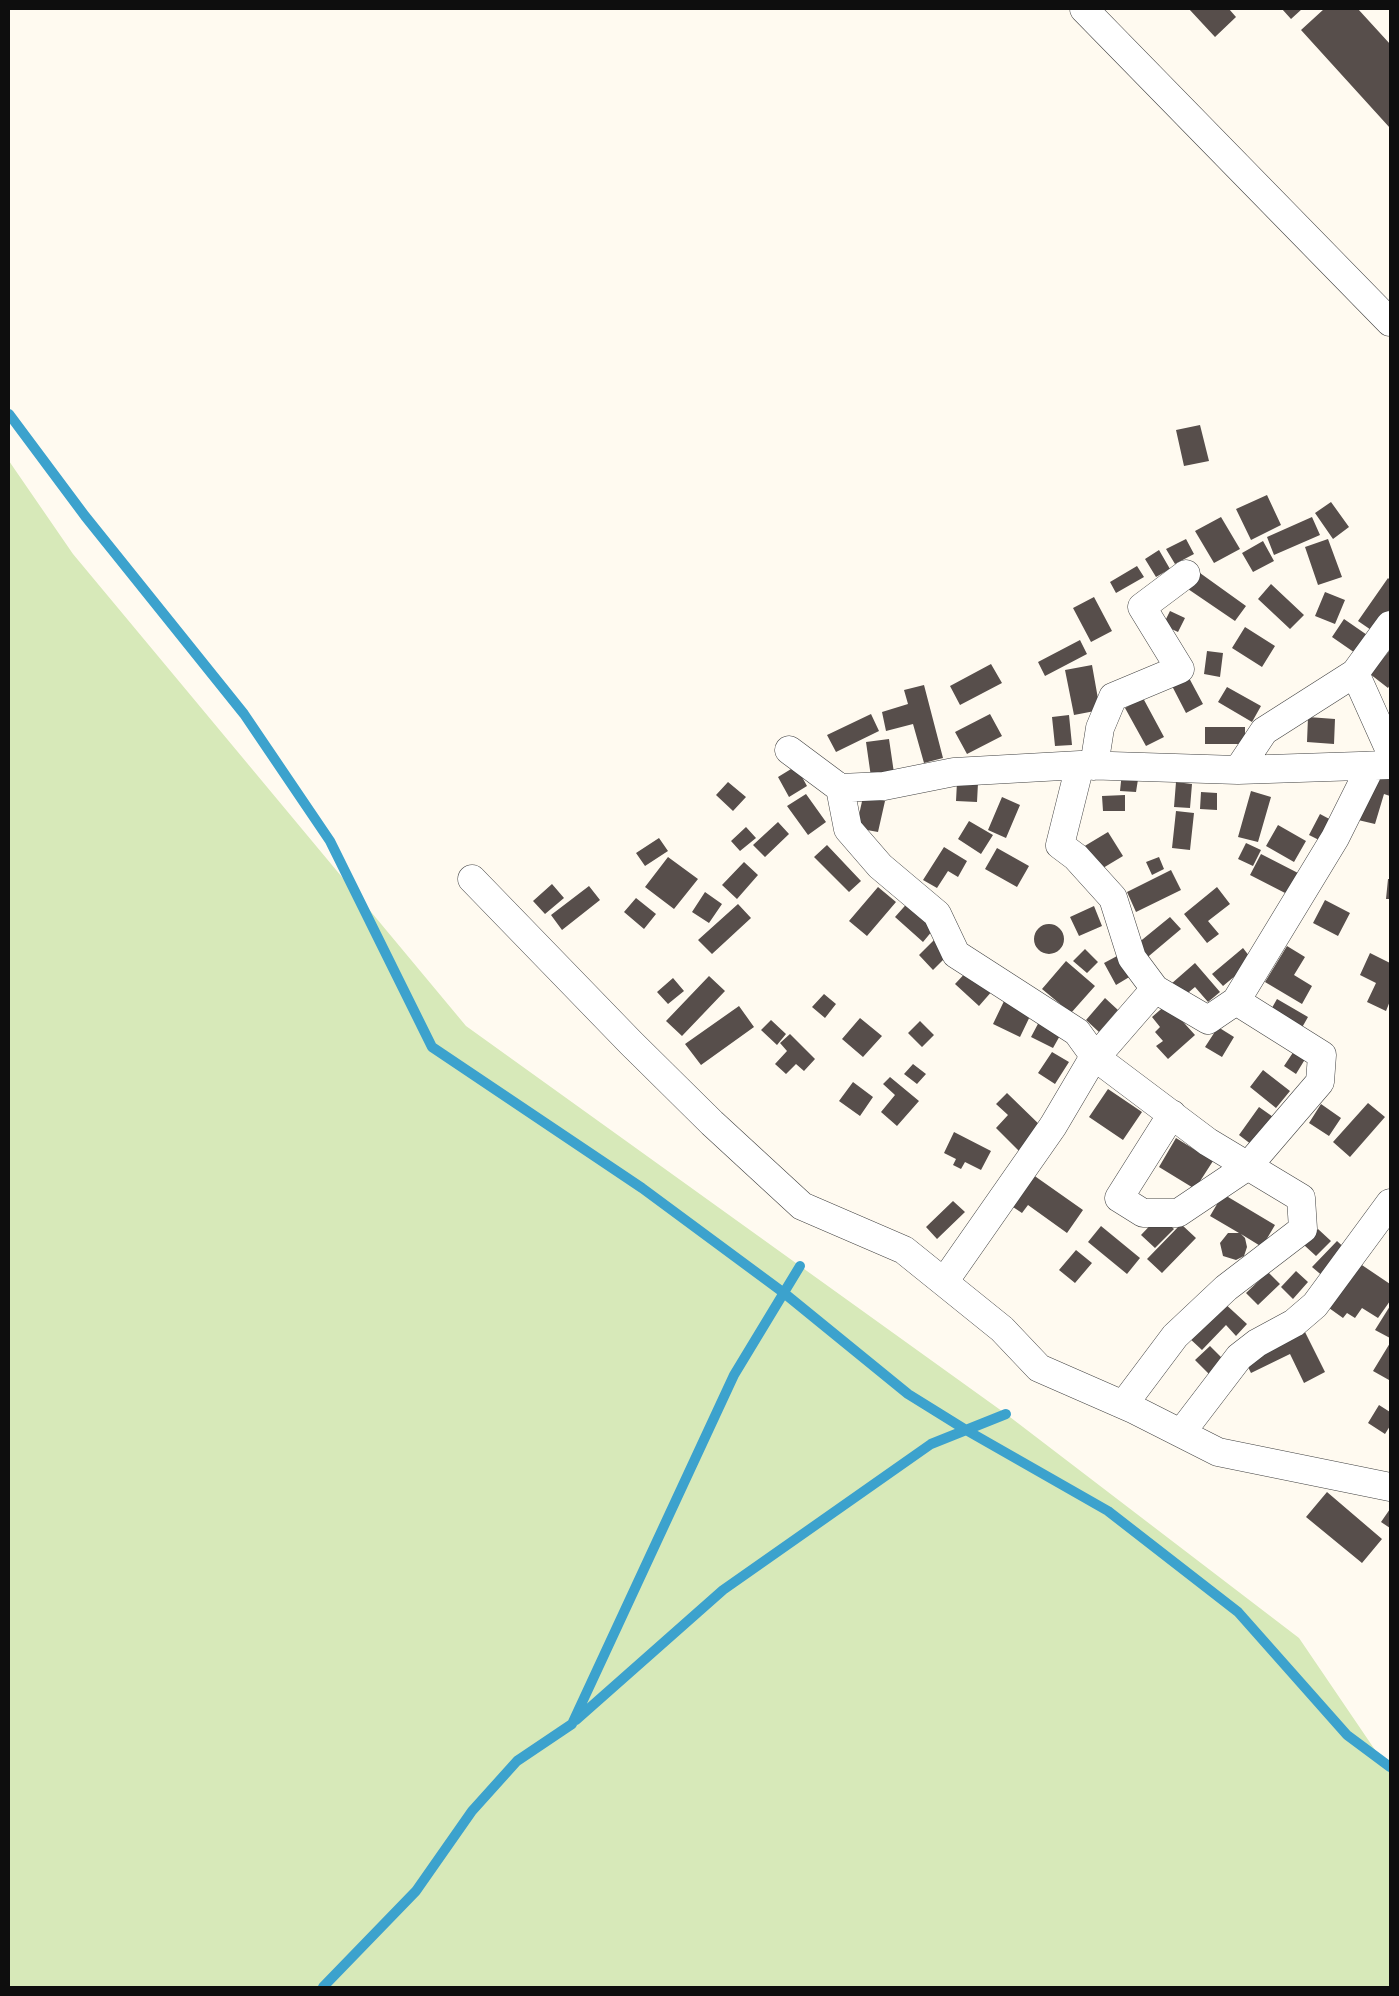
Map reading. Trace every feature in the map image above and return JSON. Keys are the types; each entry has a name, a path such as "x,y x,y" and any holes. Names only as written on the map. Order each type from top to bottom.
{"street":[{"path":"1084,9 1390,322"},
{"path":"1186,574 1142,607 1180,669 1113,697 1100,728 1060,845 1076,857 1113,898 1132,958 1155,989 1208,1020 1236,1000 1384,761"},
{"path":"1238,770 1264,731 1355,673 1390,625"},
{"path":"1355,673 1384,761"},
{"path":"789,750 840,788 884,786 954,772 1087,765 1238,770 1384,761"},
{"path":"840,788 848,829 880,866 937,914 956,954 1077,1032 1095,1057 1208,1142 1301,1198 1303,1229 1226,1288 1175,1336 1124,1404"},
{"path":"472,879 630,1043 712,1123 802,1206 904,1250 1002,1329 1039,1368 1124,1404 1218,1452 1390,1487"},
{"path":"944,1282 1053,1126 1095,1057 1155,989"},
{"path":"1172,1114 1119,1198 1144,1214 1178,1214 1248,1166 1320,1082 1322,1055 1236,1000"},
{"path":"1181,1433 1239,1357 1257,1342 1294,1323 1315,1305 1390,1203"}],"green space":[{"path":"9,461 73,554 466,1026 1006,1414 1299,1638 1390,1772 1390,1987 9,1987"}],"building":[{"path":"1189,9 1229,9 1236,17 1215,37"},
{"path":"1282,9 1302,9 1291,19"},
{"path":"1324,9 1358,9 1390,44 1390,128 1301,30"},
{"path":"1200,425 1209,461 1184,466 1176,430"},
{"path":"1267,495 1281,525 1251,540 1236,509"},
{"path":"1331,502 1349,527 1333,539 1315,513"},
{"path":"1221,517 1240,549 1214,563 1195,531"},
{"path":"1312,517 1320,535 1274,555 1267,537"},
{"path":"1186,539 1194,554 1175,564 1166,549"},
{"path":"1328,539 1342,577 1318,585 1305,547"},
{"path":"1263,541 1274,561 1253,572 1242,553"},
{"path":"1159,550 1170,569 1156,577 1145,559"},
{"path":"1137,566 1144,577 1116,593 1110,582"},
{"path":"1200,573 1246,606 1235,621 1188,589"},
{"path":"1388,578 1390,580 1390,609 1374,632 1358,621"},
{"path":"1271,584 1304,615 1290,629 1258,599"},
{"path":"1325,592 1345,600 1335,624 1315,616"},
{"path":"1094,597 1112,631 1091,642 1073,608"},
{"path":"1170,611 1185,618 1178,632 1163,625"},
{"path":"1344,619 1370,637 1358,655 1332,637"},
{"path":"1245,627 1275,646 1262,667 1232,648"},
{"path":"1080,640 1087,654 1045,676 1038,662"},
{"path":"1390,650 1390,685 1388,688 1370,674"},
{"path":"1207,651 1223,653 1220,677 1204,674"},
{"path":"991,664 1002,683 960,705 950,686"},
{"path":"1092,665 1100,710 1074,715 1065,670"},
{"path":"1188,676 1203,704 1186,713 1171,684"},
{"path":"924,685 943,758 924,763 913,724 886,731 882,712 908,704 904,690"},
{"path":"1227,687 1261,706 1252,722 1218,702"},
{"path":"1143,698 1164,737 1146,746 1125,708"},
{"path":"871,714 879,731 836,752 827,735"},
{"path":"990,714 1002,736 967,754 955,732"},
{"path":"1069,715 1072,745 1055,746 1052,717"},
{"path":"1308,717 1335,719 1334,744 1307,742"},
{"path":"1205,727 1245,727 1245,744 1205,744"},
{"path":"889,739 894,773 871,777 866,742"},
{"path":"796,766 807,786 789,797 778,777"},
{"path":"1372,771 1390,775 1390,796 1384,794 1375,824 1358,820"},
{"path":"1122,772 1139,773 1136,792 1120,791"},
{"path":"728,782 746,797 733,811 716,795"},
{"path":"957,782 978,783 977,802 956,801"},
{"path":"1176,782 1192,784 1190,808 1174,807"},
{"path":"1251,791 1271,797 1258,842 1238,837"},
{"path":"1201,792 1217,793 1217,810 1200,809"},
{"path":"806,794 826,822 808,835 787,806"},
{"path":"1125,795 1125,811 1103,811 1102,796"},
{"path":"863,797 885,801 878,832 856,828"},
{"path":"1002,797 1020,805 1006,838 988,830"},
{"path":"1176,811 1194,813 1190,850 1172,848"},
{"path":"1320,814 1335,822 1325,843 1309,835"},
{"path":"969,821 993,835 981,854 958,839"},
{"path":"778,822 789,834 765,857 753,845"},
{"path":"1278,825 1306,841 1294,862 1266,846"},
{"path":"746,827 756,838 740,851 731,841"},
{"path":"1108,832 1123,856 1098,871 1083,847"},
{"path":"659,838 668,851 645,866 636,853"},
{"path":"1246,843 1261,850 1253,866 1238,859"},
{"path":"827,845 861,881 849,892 814,857"},
{"path":"944,847 967,861 958,877 948,871 937,888 923,880"},
{"path":"997,848 1029,866 1017,887 985,869"},
{"path":"1261,854 1298,873 1287,894 1250,875"},
{"path":"668,857 698,879 674,909 645,887"},
{"path":"1159,857 1164,869 1152,875 1146,862"},
{"path":"744,862 758,875 737,899 722,885"},
{"path":"1171,870 1181,890 1136,912 1127,892"},
{"path":"1388,879 1390,879 1390,899 1386,899"},
{"path":"552,884 564,898 545,914 533,901"},
{"path":"589,886 600,900 562,930 551,915"},
{"path":"878,887 896,902 867,936 849,921"},
{"path":"1217,887 1230,904 1208,921 1219,934 1207,943 1184,914"},
{"path":"705,892 722,904 709,923 692,912"},
{"path":"636,898 656,914 644,929 624,912"},
{"path":"911,899 938,924 923,942 895,917"},
{"path":"1325,900 1350,913 1338,936 1313,923"},
{"path":"738,904 751,918 712,954 698,940"},
{"path":"1094,906 1102,926 1079,936 1070,917"},
{"path":"1170,917 1181,929 1143,961 1132,948"},
{"path":"1049,924 1060,928 1064,939 1060,950 1049,954 1038,950 1034,939 1038,928"},
{"path":"934,940 949,954 933,970 919,955"},
{"path":"1287,946 1305,957 1294,975 1312,986 1302,1004 1265,982"},
{"path":"1243,948 1253,961 1223,986 1212,974"},
{"path":"1085,949 1098,962 1087,973 1073,961"},
{"path":"1370,953 1390,963 1390,1001 1386,1011 1367,1002 1376,983 1360,975"},
{"path":"1119,955 1131,976 1116,985 1104,963"},
{"path":"1066,961 1095,986 1071,1013 1042,989"},
{"path":"1195,963 1220,992 1208,1002 1195,987 1183,997 1171,984"},
{"path":"970,968 993,990 979,1006 955,984"},
{"path":"709,976 725,991 682,1036 666,1021"},
{"path":"673,978 684,991 668,1004 657,992"},
{"path":"824,994 836,1004 825,1018 812,1007"},
{"path":"1105,998 1118,1010 1099,1032 1086,1020"},
{"path":"1005,999 1032,1012 1020,1037 993,1024"},
{"path":"1277,999 1308,1017 1300,1031 1269,1013"},
{"path":"1167,1004 1195,1035 1168,1059 1156,1046 1163,1041 1155,1032 1160,1027 1152,1017"},
{"path":"739,1006 754,1027 701,1065 685,1044"},
{"path":"860,1018 882,1036 863,1057 842,1039"},
{"path":"771,1020 786,1034 777,1045 761,1030"},
{"path":"1040,1020 1062,1032 1053,1048 1031,1037"},
{"path":"920,1021 934,1035 922,1047 908,1033"},
{"path":"1218,1027 1234,1037 1222,1057 1205,1047"},
{"path":"790,1034 815,1059 804,1071 796,1064 786,1074 775,1064 787,1051 780,1043"},
{"path":"1296,1048 1307,1056 1296,1074 1284,1066"},
{"path":"1052,1052 1069,1062 1055,1084 1038,1073"},
{"path":"913,1064 926,1074 917,1084 904,1074"},
{"path":"1263,1070 1290,1091 1276,1108 1250,1087"},
{"path":"890,1077 919,1101 897,1126 881,1112 895,1095 883,1084"},
{"path":"853,1082 873,1097 860,1116 839,1101"},
{"path":"1108,1089 1142,1112 1123,1140 1089,1117"},
{"path":"1007,1093 1044,1129 1020,1152 996,1128 1008,1115 996,1104"},
{"path":"1368,1103 1385,1117 1350,1157 1333,1142"},
{"path":"1321,1104 1341,1118 1329,1136 1309,1123"},
{"path":"1259,1107 1276,1119 1256,1148 1239,1135"},
{"path":"954,1132 991,1151 981,1170 965,1162 961,1169 953,1165 956,1159 944,1153"},
{"path":"1176,1138 1213,1161 1195,1189 1159,1167"},
{"path":"1029,1172 1083,1210 1067,1233 1028,1205 1022,1213 1007,1203"},
{"path":"1223,1194 1275,1225 1262,1247 1241,1234 1245,1238 1247,1247 1244,1256 1236,1260 1223,1256 1220,1243 1228,1233 1239,1233 1210,1216"},
{"path":"953,1201 965,1212 937,1239 926,1227"},
{"path":"1160,1215 1174,1229 1155,1248 1141,1235"},
{"path":"1181,1224 1196,1238 1162,1273 1147,1259"},
{"path":"1101,1226 1140,1258 1127,1274 1088,1242"},
{"path":"1318,1229 1331,1241 1316,1256 1304,1245"},
{"path":"1337,1241 1349,1252 1325,1278 1312,1267"},
{"path":"1076,1250 1092,1263 1075,1283 1059,1270"},
{"path":"1353,1259 1390,1284 1390,1301 1378,1318 1362,1308 1355,1318 1347,1313 1343,1318 1322,1303"},
{"path":"1296,1271 1308,1282 1293,1299 1281,1287"},
{"path":"1268,1272 1280,1284 1258,1305 1246,1293"},
{"path":"1222,1301 1247,1324 1236,1336 1226,1325 1202,1350 1188,1337"},
{"path":"1390,1306 1390,1338 1375,1330"},
{"path":"1302,1326 1325,1372 1304,1383 1290,1354 1251,1373 1242,1355"},
{"path":"1390,1343 1390,1378 1389,1380 1373,1371"},
{"path":"1210,1346 1225,1361 1210,1375 1195,1360"},
{"path":"1379,1405 1390,1412 1390,1426 1385,1434 1368,1423"},
{"path":"1327,1492 1382,1539 1362,1563 1306,1517"},
{"path":"1390,1509 1390,1528 1381,1522"}],"waterway":[{"path":"9,414 85,516 244,714 330,841 432,1047 642,1188 784,1293 908,1394 966,1430 1108,1511 1238,1612 1347,1735 1390,1767"},
{"path":"323,1987 416,1891 472,1811 517,1761 572,1724 734,1375 800,1266"},
{"path":"576,1720 723,1590 931,1444 1006,1414"}]}
